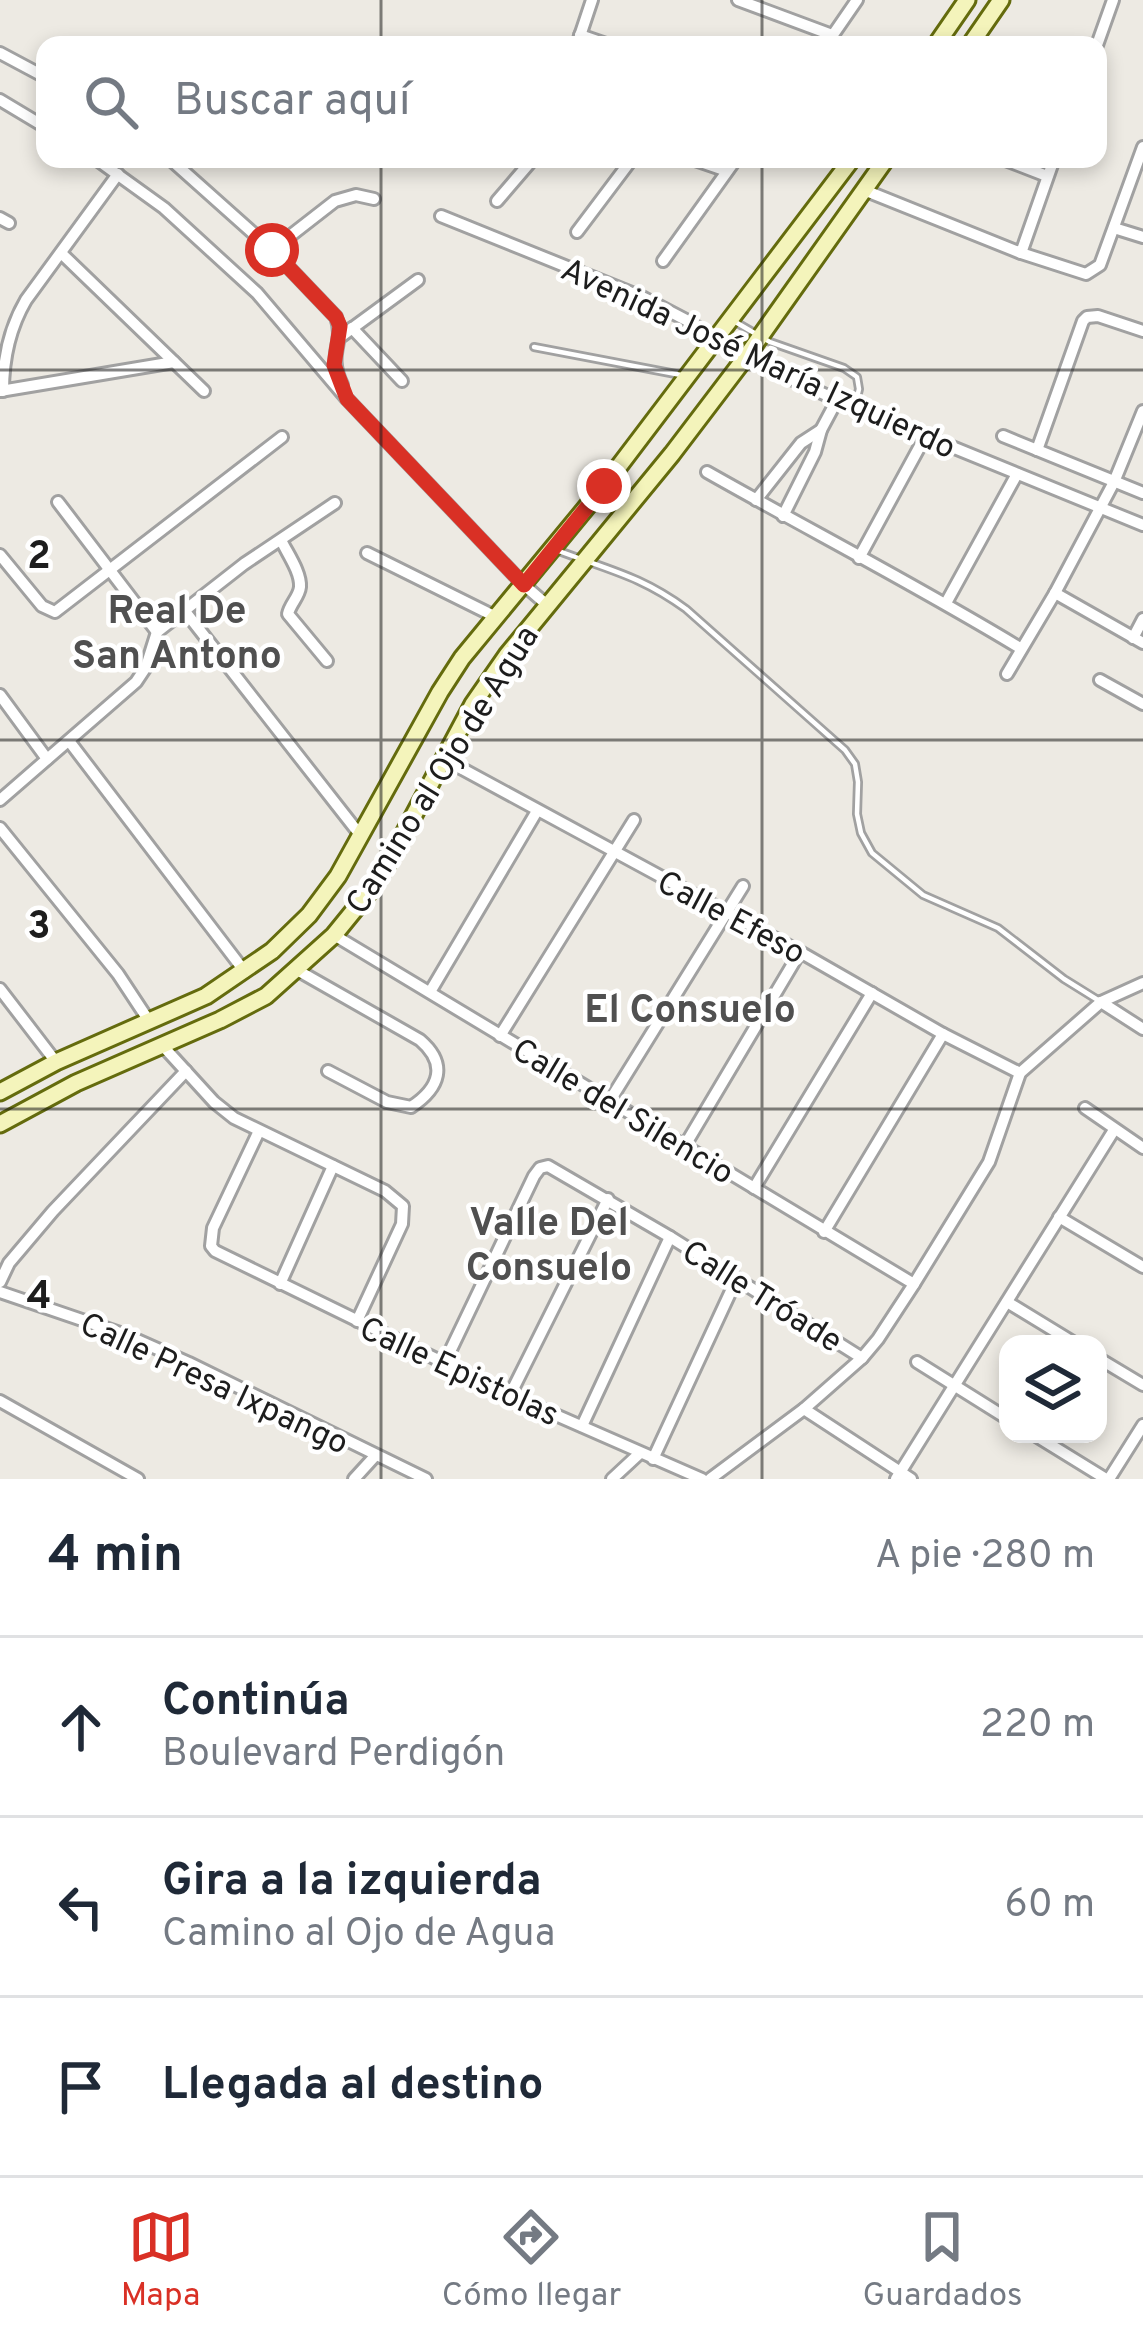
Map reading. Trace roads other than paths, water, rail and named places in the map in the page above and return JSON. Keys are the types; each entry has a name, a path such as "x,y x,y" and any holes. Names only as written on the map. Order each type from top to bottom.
{"street":[{"path":"580,36 592,0"},
{"path":"738,0 820,36"},
{"path":"832,36 857,0"},
{"path":"942,36 967,0"},
{"path":"976,36 1000,0"},
{"path":"1100,36 1113,0"},
{"path":"0,53 36,72"},
{"path":"0,100 36,122"},
{"path":"864,190 1021,253 1078,273 1094,271 1143,147"},
{"path":"109,168 164,208 257,293 347,399 546,604"},
{"path":"180,168 272,250 336,317 340,326 334,365 347,399"},
{"path":"497,201 525,168"},
{"path":"578,232 625,168"},
{"path":"718,168 727,171"},
{"path":"663,261 729,168"},
{"name":"Camino al Ojo de Agua","path":"0,1092 206,996 272,951 309,915 362,836 462,658 554,548 845,168"},
{"name":"Camino al Ojo de Agua","path":"0,1124 76,1083 266,995 334,934 391,858 473,704 546,604 672,454 745,358 880,168"},
{"path":"1027,168 1047,176"},
{"path":"1021,253 1050,168"},
{"path":"118,174 13,322 1,391 174,362"},
{"path":"272,250 335,200 374,199"},
{"name":"Avenida José María Izquierdo","path":"441,216 644,298 745,358 837,400 1143,525"},
{"path":"1114,228 1143,237"},
{"path":"61,253 205,391"},
{"path":"339,338 418,280"},
{"path":"1037,450 1083,321 1091,315 1143,331"},
{"path":"352,328 402,381"},
{"path":"783,516 837,400"},
{"path":"1006,674 1114,482 1143,411"},
{"path":"756,500 801,443 821,430"},
{"path":"860,558 926,435"},
{"path":"1004,436 1143,493"},
{"path":"0,555 42,607 55,612 282,437"},
{"path":"707,472 1020,648"},
{"path":"946,603 1017,474"},
{"path":"58,502 157,632"},
{"path":"0,800 136,682 157,632 335,503"},
{"path":"281,540 300,585 288,614 327,662"},
{"path":"367,553 496,617"},
{"path":"1054,593 1138,640 1143,619"},
{"path":"184,610 362,836"},
{"path":"1100,680 1143,704"},
{"path":"0,694 46,759"},
{"path":"69,741 245,972"},
{"name":"Calle Efeso","path":"444,760 1020,1073"},
{"path":"430,992 537,811"},
{"path":"500,1036 634,820"},
{"path":"0,828 118,974 148,1021"},
{"path":"609,1102 743,886"},
{"name":"Calle del Silencio","path":"334,934 914,1284"},
{"path":"684,1147 800,952"},
{"path":"297,970 420,1040 435,1055 437,1066 435,1081 411,1107 387,1102 328,1072"},
{"path":"706,1479 804,1409 862,1358 989,1162 1020,1073 1101,1002 1143,982"},
{"path":"0,989 56,1062"},
{"path":"754,1187 872,993"},
{"path":"1101,1002 1143,1029"},
{"path":"824,1232 943,1034"},
{"path":"162,1045 234,1118 386,1191 403,1206 402,1224 357,1321"},
{"path":"0,1282 9,1263 52,1211 186,1071"},
{"path":"1085,1108 1143,1148"},
{"path":"804,1409 902,1477 1114,1130"},
{"name":"Calle Epistolas","path":"259,1132 213,1228 211,1246 221,1256 511,1395 706,1479"},
{"path":"280,1284 333,1166"},
{"name":"Calle Tróade","path":"444,1364 534,1176 548,1166 862,1358"},
{"path":"511,1395 608,1199"},
{"path":"1059,1217 1143,1268"},
{"path":"582,1426 670,1237"},
{"path":"653,1459 737,1278"},
{"name":"Calle Presa Ixpango","path":"0,1292 147,1344 427,1479"},
{"path":"1007,1302 1061,1335"},
{"path":"917,1362 999,1413"},
{"path":"1107,1363 1143,1385"},
{"path":"0,1401 138,1479"},
{"path":"1048,1443 1108,1479 1143,1425"},
{"path":"612,1479 640,1453"},
{"path":"354,1479 375,1456"}],"lane":[{"path":"732,320 759,337 857,377 854,406"},
{"path":"534,347 688,376"},
{"path":"554,548 657,588 753,667 855,764 861,833 872,853 904,881 944,906 998,928 1101,1002"}],"district":[{"name":"Real De San Antono","path":"177,632"},
{"name":"El Consuelo","path":"690,1008"},
{"name":"Valle Del Consuelo","path":"549,1244"}]}
